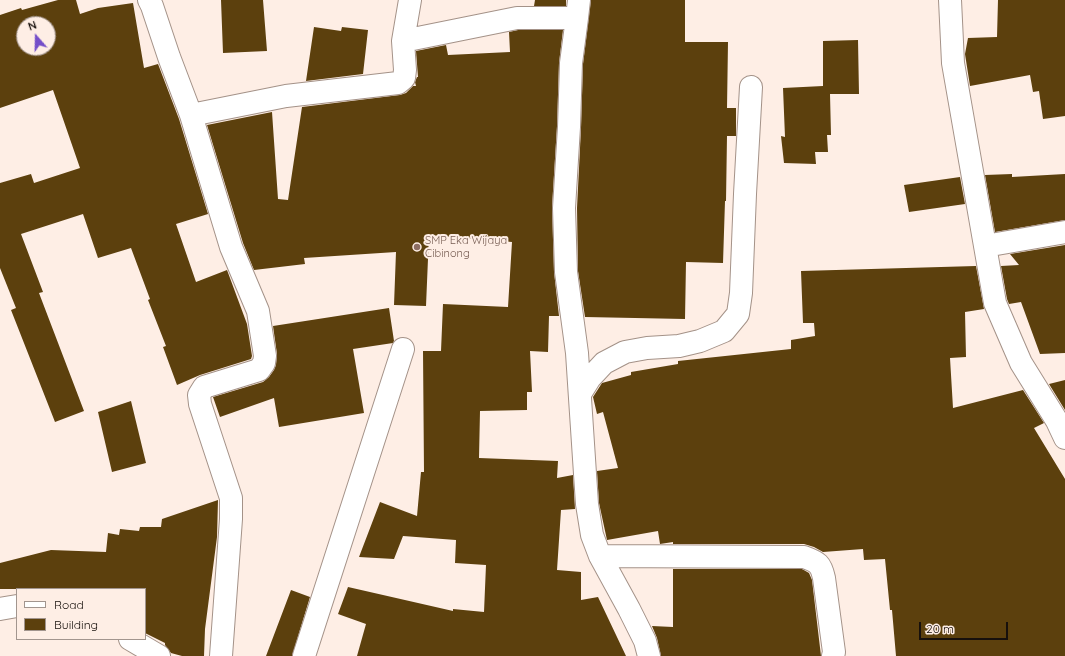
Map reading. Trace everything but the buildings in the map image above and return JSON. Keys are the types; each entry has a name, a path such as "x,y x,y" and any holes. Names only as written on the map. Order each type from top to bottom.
{"street":[{"path":"149,0 168,58 191,115 231,247 258,311 265,356 264,363 259,370 204,387 199,395 200,404 231,498 232,520 221,656"},
{"path":"191,115 286,96 398,83 404,78 405,70 403,41 410,0"},
{"path":"950,0 953,63 995,302 1022,363 1057,421 1065,438"},
{"path":"403,41 517,18 578,9 571,62 564,208 566,272 577,354 587,504 592,535 600,556 636,622 645,641 649,656"},
{"path":"580,394 590,378 604,363 625,352 647,348 679,346 700,341 724,331 738,314 742,293 745,194 752,88"},
{"path":"985,246 1065,232"},
{"path":"304,656 403,349"},
{"path":"600,556 804,557 815,561 822,568 824,578 834,652 833,656"},
{"path":"0,609 16,606"},
{"path":"132,640 159,656"}],"place":[{"name":"SMP Eka Wijaya Cibinong","path":"417,247"}]}
